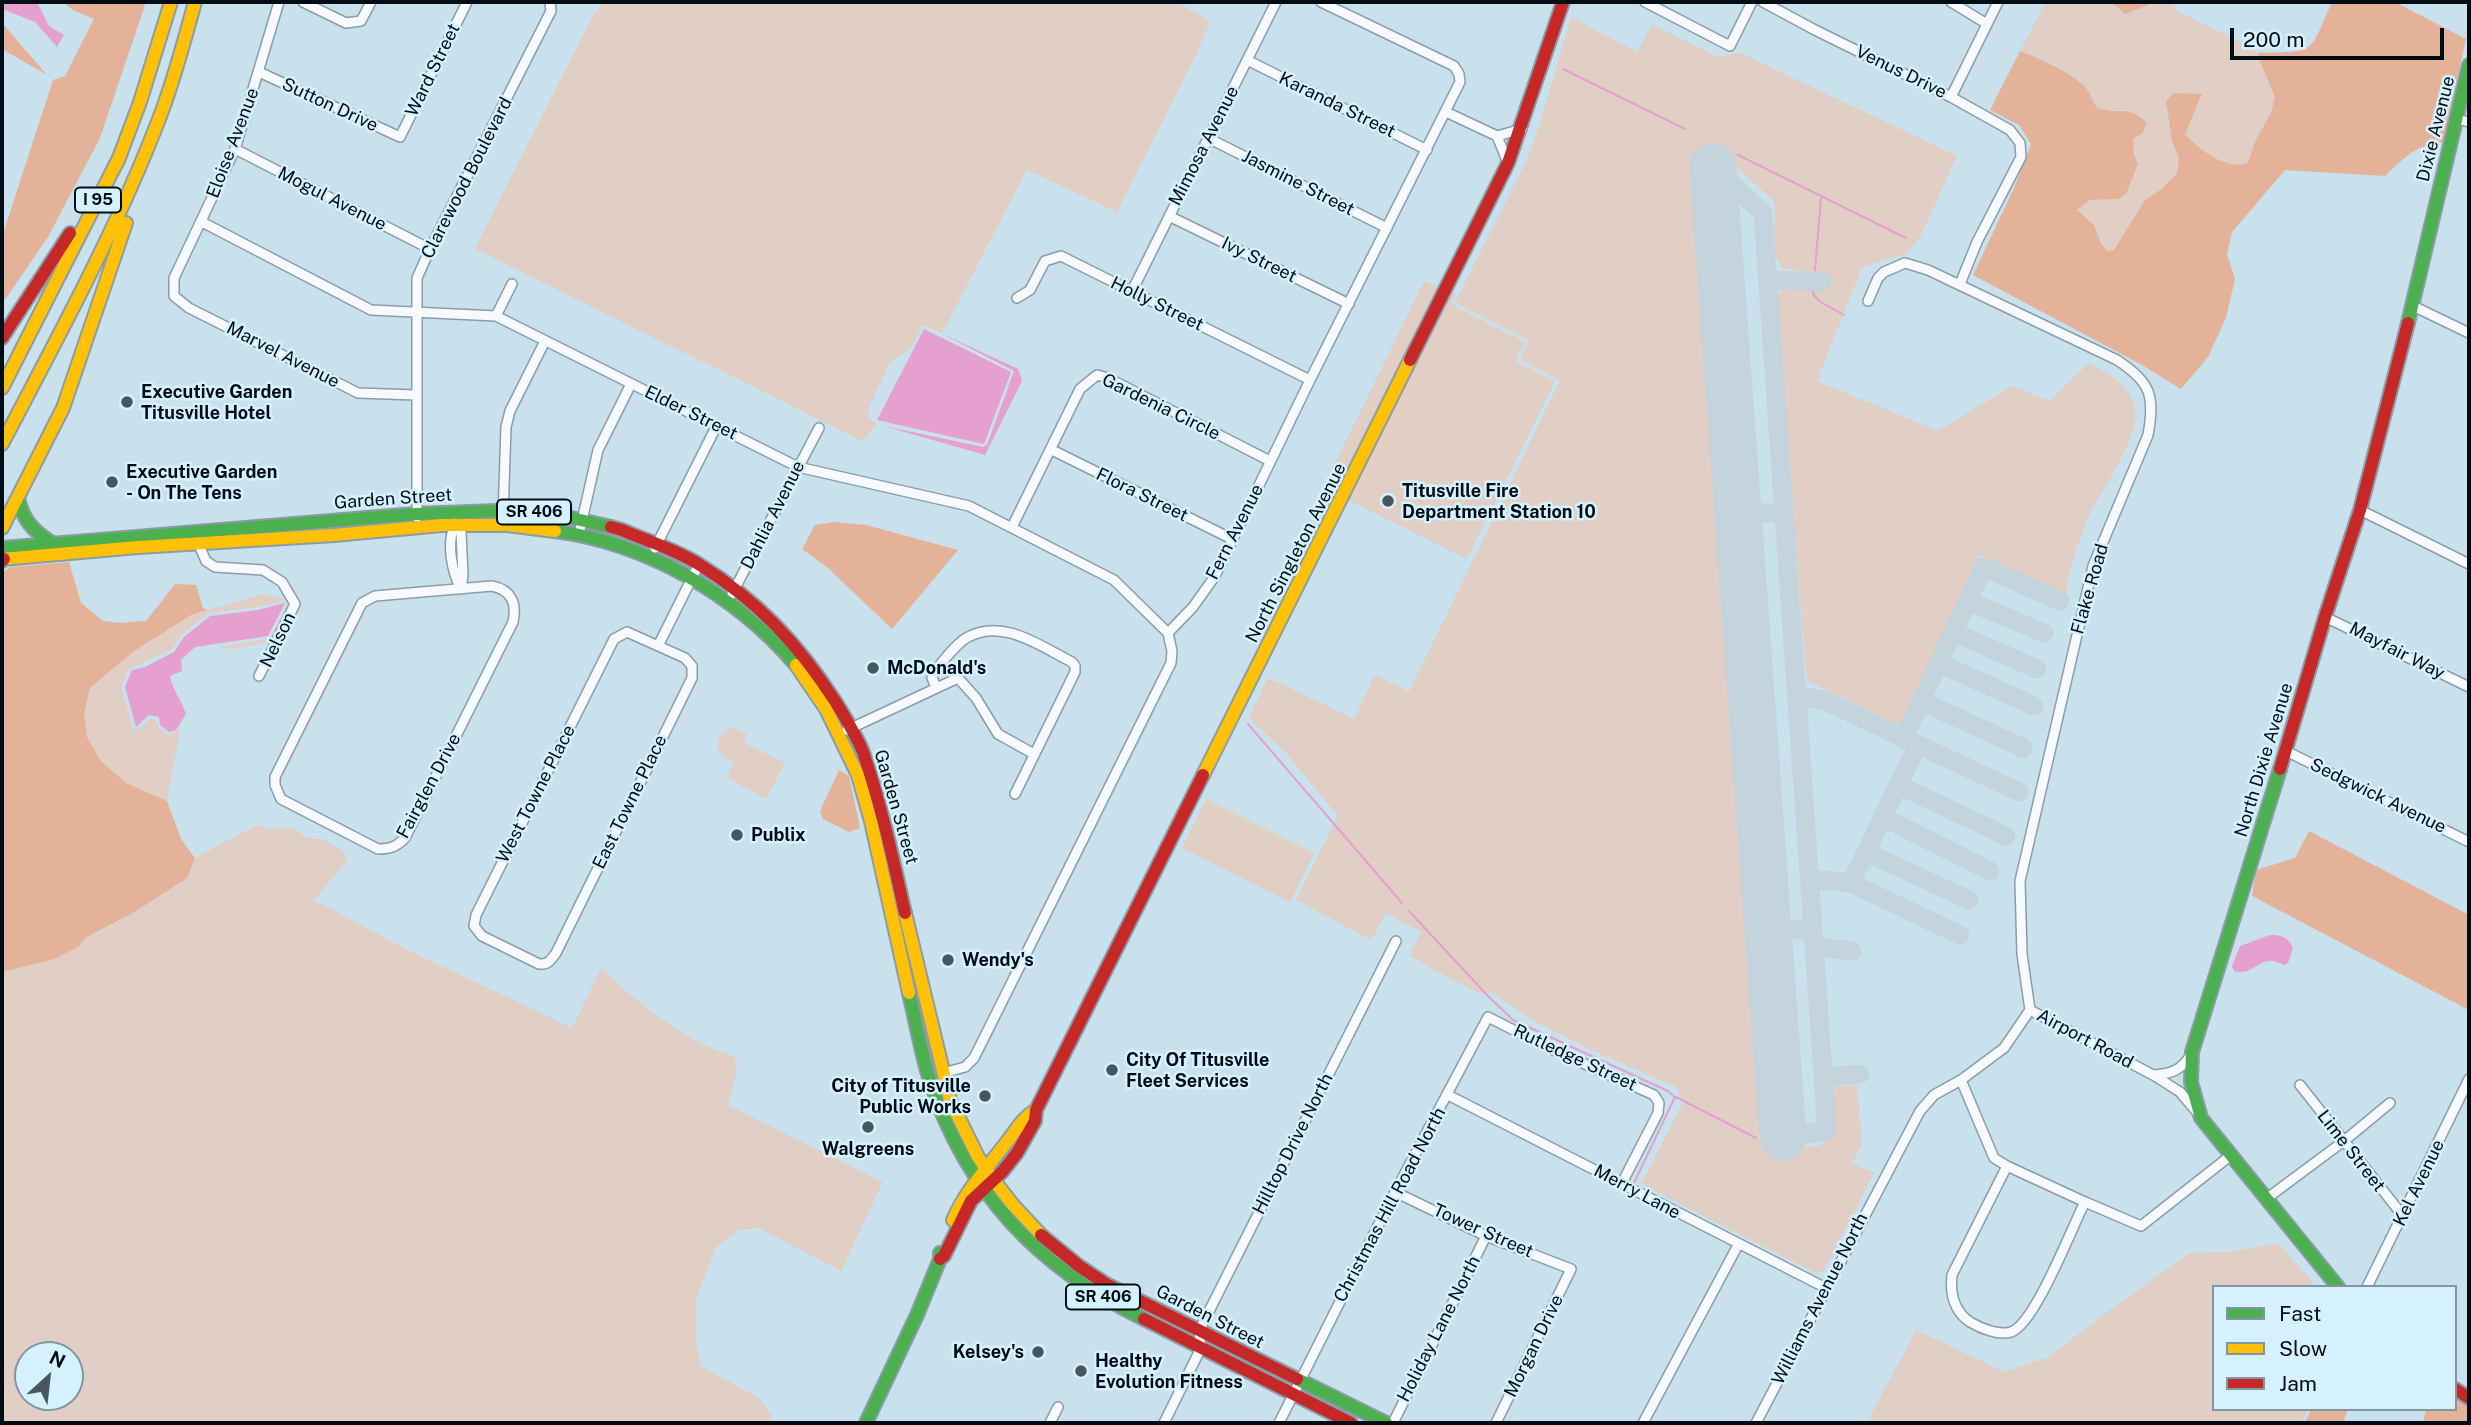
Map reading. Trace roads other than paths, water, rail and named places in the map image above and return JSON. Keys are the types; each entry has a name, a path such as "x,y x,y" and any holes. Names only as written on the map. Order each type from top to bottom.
{"main road":[{"name":"I 95","path":"2,388 119,158 140,102 171,2"},
{"name":"I 95","path":"2,444 115,223 144,160 169,93 195,2"},
{"name":"North Singleton Avenue","path":"869,1422 917,1315 956,1211 983,1182 1017,1153 1035,1121 1036,1110 1508,163 1522,129 1563,2"},
{"name":"Dixie Avenue","path":"2436,201 2463,120 2469,65"},
{"path":"2,338 45,275 98,183 119,158"},
{"path":"2,528 67,397 118,242 140,189 144,160"},
{"name":"North Dixie Avenue","path":"2336,1285 2201,1118 2191,1082 2192,1052 2287,751 2325,617 2361,510 2413,306 2436,201"},
{"path":"18,498 23,519 28,527 52,543"},
{"name":"Garden Street","path":"2,557 416,514 524,510 622,530 699,565 735,589 781,628 815,670 845,731 871,827 929,1078 940,1114 955,1146 1026,1240 1062,1270 1107,1300 1351,1423"},
{"name":"Garden Street","path":"2,557 52,543 198,543 503,524 557,530 616,544 692,577 729,601 779,647 862,751 877,795 950,1100 984,1167 983,1182"},
{"path":"891,913 901,937 914,945"},
{"path":"899,947 911,959 922,980"},
{"name":"North Singleton Avenue","path":"984,1167 1009,1139 1025,1115 1036,1110"},
{"name":"Garden Street","path":"983,1182 1072,1264 1199,1331 1386,1423"}],"street":[{"name":"Eloise Avenue","path":"174,278 235,149 279,2"},
{"path":"303,2 346,23 361,21 371,2"},
{"name":"Ward Street","path":"400,137 467,2"},
{"name":"Clarewood Boulevard","path":"417,528 417,278 551,11 551,2"},
{"name":"Mimosa Avenue","path":"1132,291 1276,2"},
{"name":"Fern Avenue","path":"1168,633 1193,607 1214,576 1461,82 1454,66 1321,2"},
{"path":"1645,2 1662,6 1730,46 1752,2"},
{"name":"Venus Drive","path":"1763,2 1951,97 2010,130 2020,143 2021,157 1977,242 1960,284"},
{"path":"1951,2 1987,24"},
{"path":"1951,97 1998,2"},
{"name":"Karanda Street","path":"1247,60 1427,150"},
{"name":"Sutton Drive","path":"259,72 400,137"},
{"path":"1446,111 1497,136 1508,163"},
{"path":"1497,136 1522,129"},
{"name":"Jasmine Street","path":"1208,138 1387,228"},
{"name":"Mogul Avenue","path":"235,149 430,249"},
{"name":"Ivy Street","path":"1169,216 1349,304"},
{"name":"Elder Street","path":"202,222 371,310 496,316 798,467 969,506 1114,580 1168,633"},
{"name":"Holly Street","path":"1017,298 1030,290 1045,261 1061,256 1310,380"},
{"name":"Flake Road","path":"1868,301 1878,278 1884,272 1905,263 1960,284 2117,360 2139,374 2150,395 2148,435 2093,566 2020,881 2022,954 2030,1010"},
{"name":"Marvel Avenue","path":"174,278 174,296 189,308 358,393 416,395"},
{"path":"496,316 512,284"},
{"path":"2413,306 2469,333"},
{"path":"503,524 506,427 510,411 545,341"},
{"name":"Gardenia Circle","path":"1012,527 1080,389 1097,375 1108,378 1270,461"},
{"path":"579,534 598,450 631,384"},
{"path":"651,557 717,425"},
{"name":"Dahlia Avenue","path":"729,601 819,428"},
{"name":"Flora Street","path":"1052,450 1232,539"},
{"path":"2361,510 2469,564"},
{"path":"454,512 454,525 461,533 461,589"},
{"name":"Nelson","path":"198,543 206,561 215,567 263,570 282,582 295,604 260,676"},
{"path":"659,645 699,565"},
{"name":"Fairglen Drive","path":"500,588 513,600 513,622 405,838 397,846 378,849 284,802 277,793 275,777 362,603 375,596 461,589 500,588"},
{"name":"Mayfair Way","path":"2325,617 2469,687"},
{"name":"West Towne Place","path":"538,964 482,936 474,926 476,915 614,639 627,632 659,645"},
{"path":"936,687 933,673 967,638 987,632 1011,632 1072,662 1075,666 1075,672 1015,794"},
{"path":"943,1073 965,1067 974,1058 1171,663 1172,651 1168,633"},
{"name":"East Towne Place","path":"538,964 544,965 556,953 692,678 689,661 659,645"},
{"path":"845,731 958,678 976,698 998,734 1034,754"},
{"name":"Sedgwick Avenue","path":"2287,751 2469,842"},
{"name":"Hilltop Drive North","path":"1199,1331 1395,941"},
{"name":"Airport Road","path":"1885,1175 1920,1111 1934,1095 1961,1080 2004,1048 2030,1010 2180,1092 2201,1118"},
{"name":"Christmas Hill Road North","path":"1279,1423 1395,1192 1488,1017"},
{"name":"Rutledge Street","path":"1488,1017 1654,1095 1658,1103 1658,1113 1622,1184"},
{"name":"Airport Road","path":"2153,1075 2165,1075 2179,1070 2192,1052"},
{"name":"Kel Avenue","path":"2368,1285 2469,1079"},
{"path":"1961,1080 1994,1158 2141,1226 2230,1156"},
{"name":"Lime Street","path":"2300,1085 2403,1216"},
{"name":"Merry Lane","path":"1448,1095 1826,1288"},
{"path":"2266,1199 2390,1103"},
{"path":"2007,1166 1952,1275 1956,1308 1964,1318 1975,1325 2000,1333 2012,1332 2026,1320 2037,1303 2085,1202"},
{"name":"Williams Avenue North","path":"1756,1423 1885,1175"},
{"name":"Tower Street","path":"1395,1192 1486,1236 1571,1269"},
{"name":"Holiday Lane North","path":"1393,1423 1486,1236"},
{"path":"1643,1423 1738,1245"},
{"name":"Morgan Drive","path":"1496,1423 1571,1269"},
{"path":"1164,1423 1201,1348 1199,1331"},
{"path":"1050,1423 1058,1407"}],"waterway":[{"path":"1563,69 1685,129"},
{"path":"1738,155 1906,238"},
{"path":"1815,270 1821,198"},
{"path":"1814,289 1813,294 1819,301 1844,315"},
{"path":"1248,724 1402,903"},
{"path":"1409,911 1513,1020 1668,1091 1675,1097 1633,1185"},
{"path":"1676,1097 1756,1138"}],"place":[{"name":"Executive Garden Titusville Hotel","path":"127,402"},
{"name":"Executive Garden - On The Tens","path":"112,482"},
{"name":"Titusville Fire Department Station 10","path":"1388,501"},
{"name":"McDonald's","path":"873,668"},
{"name":"Publix","path":"737,835"},
{"name":"Wendy's","path":"948,960"},
{"name":"City Of Titusville Fleet Services","path":"1112,1070"},
{"name":"City of Titusville Public Works","path":"985,1096"},
{"name":"Walgreens","path":"868,1127"},
{"name":"Kelsey's","path":"1038,1352"},
{"name":"Healthy Evolution Fitness","path":"1081,1371"}]}
